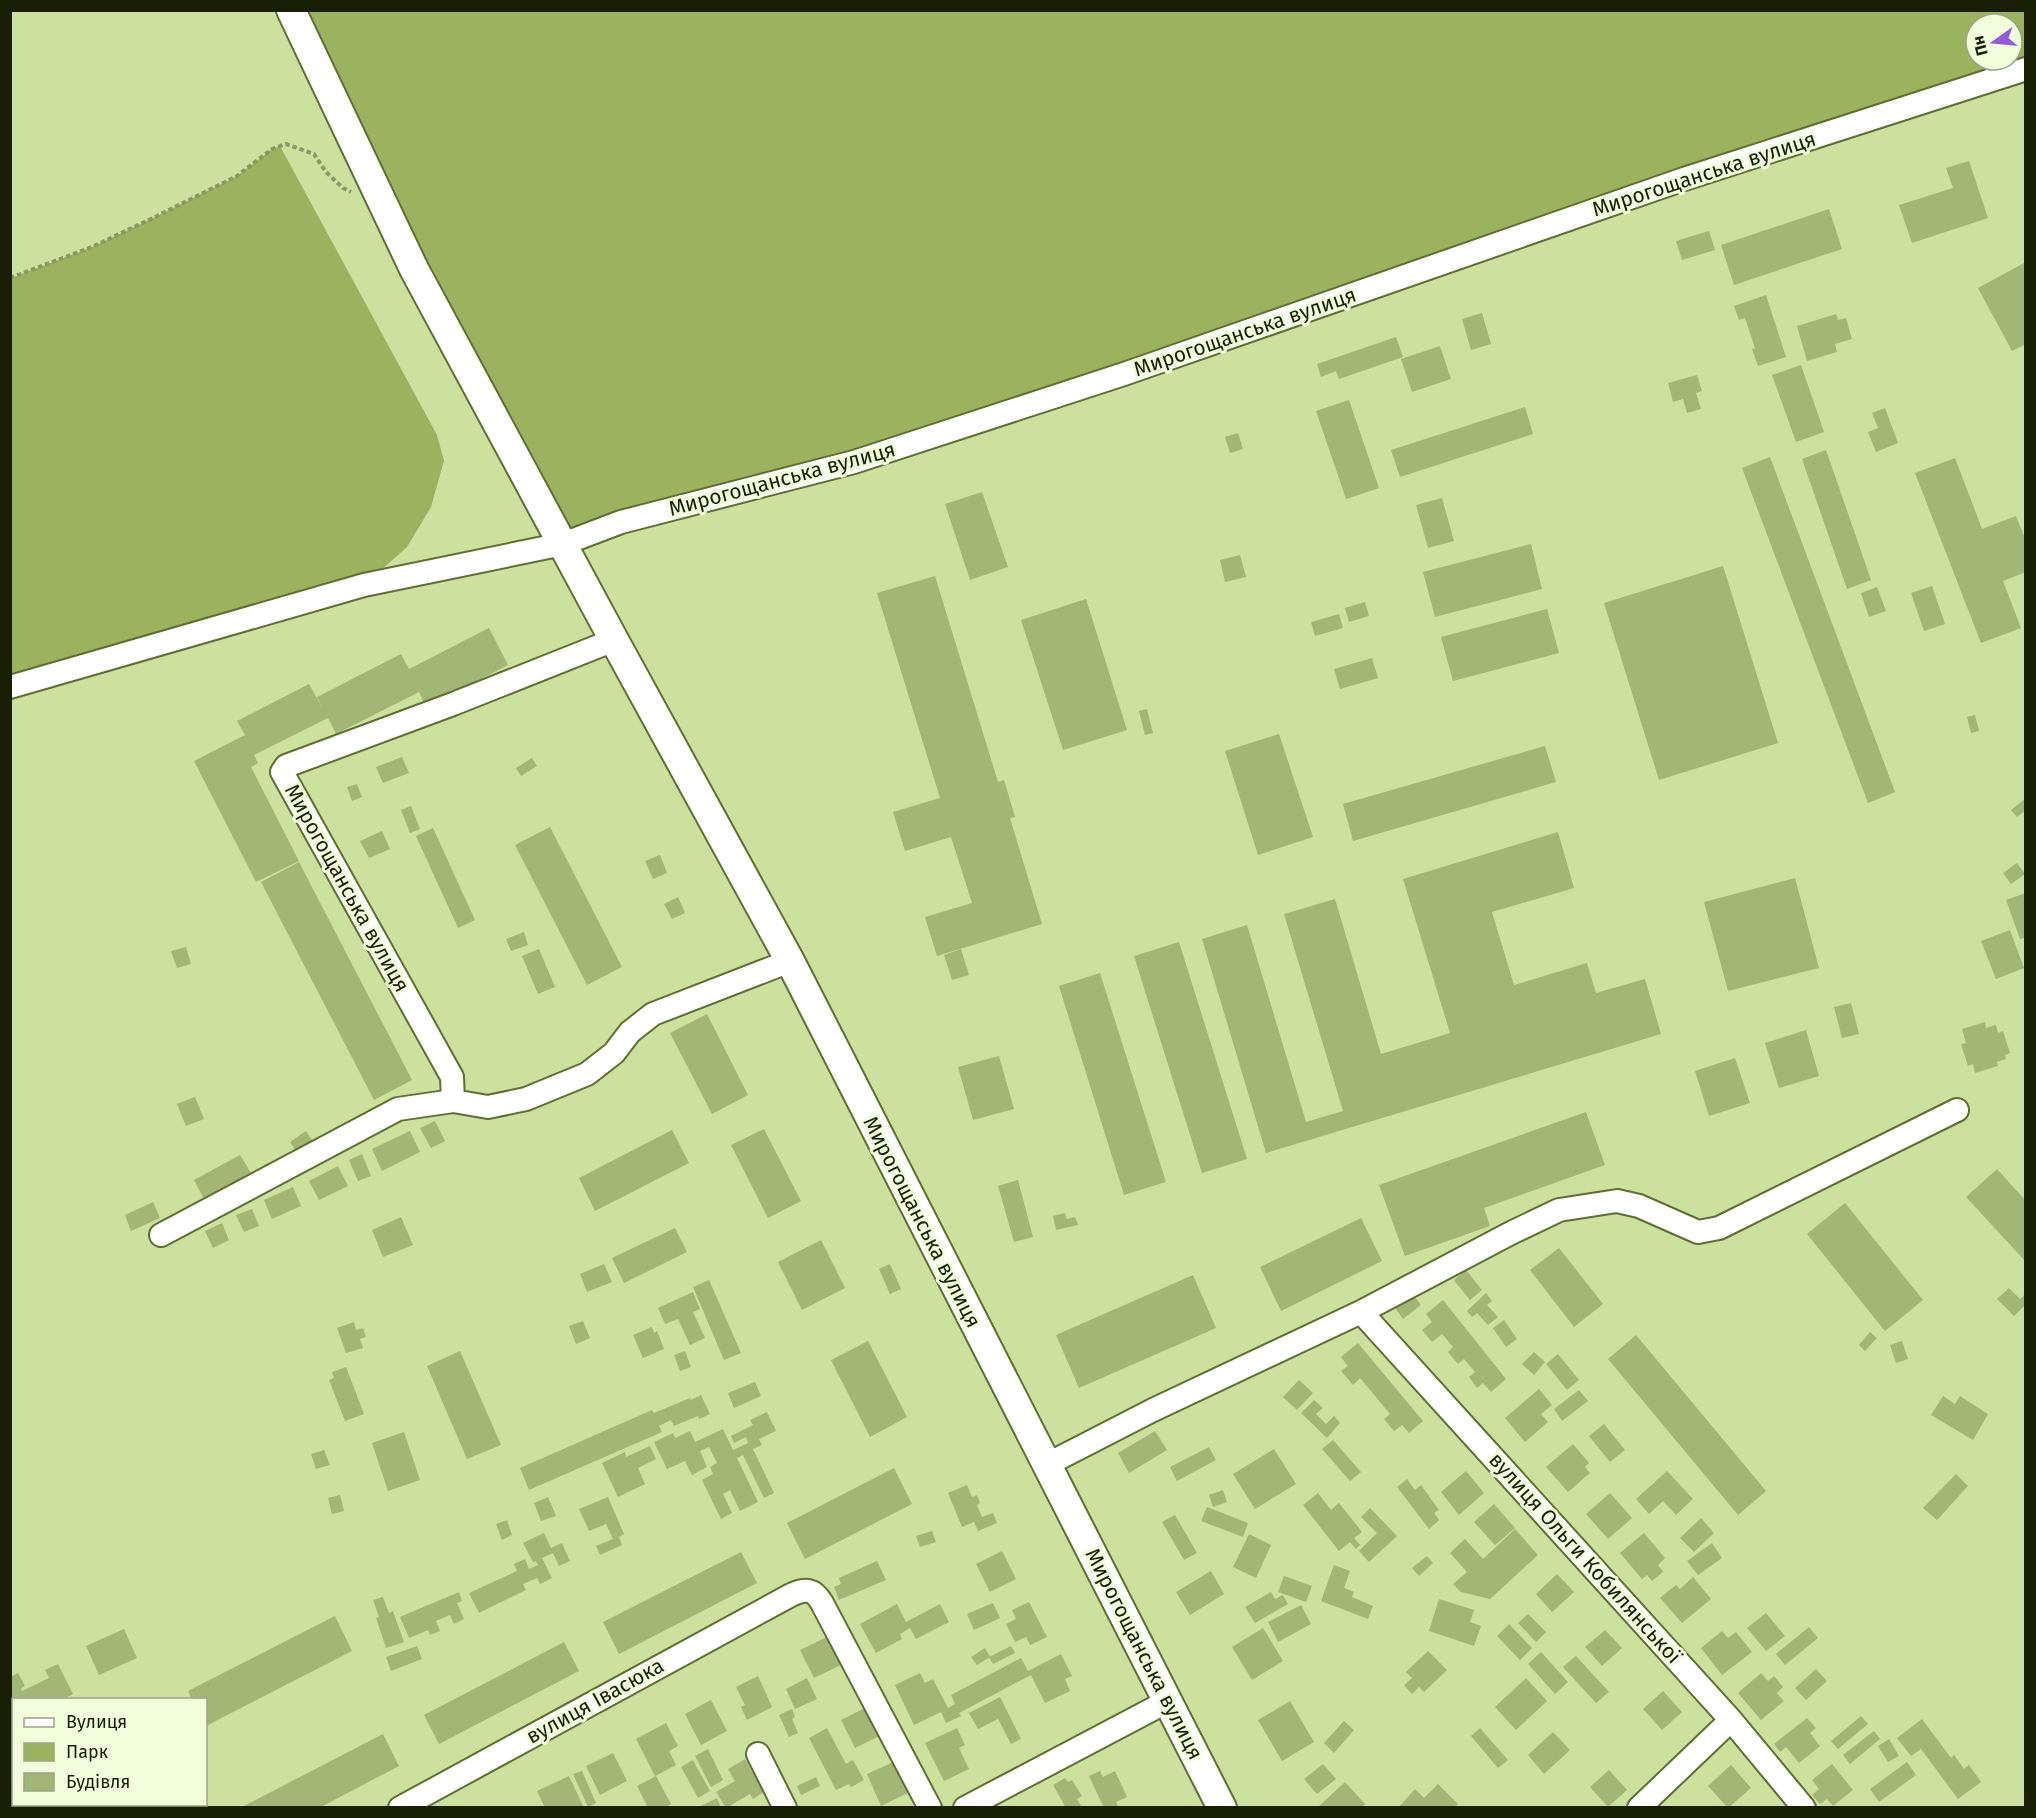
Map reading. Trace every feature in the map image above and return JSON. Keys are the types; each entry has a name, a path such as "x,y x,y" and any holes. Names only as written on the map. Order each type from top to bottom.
{"main road":[{"path":"291,10 414,269 563,544"},
{"name":"Мирогощанська вулиця","path":"563,544 790,961 1222,1808"}],"street":[{"name":"Мирогощанська вулиця","path":"563,544 621,522 854,462 1124,374 1684,179 2025,69"},
{"path":"10,687 364,585 563,544"},
{"name":"Мирогощанська вулиця","path":"453,1101 452,1077 282,772 286,766 453,704 614,640"},
{"path":"161,1235 398,1109 453,1101 488,1107 526,1099 587,1074 614,1053 630,1032 653,1014 790,961"},
{"path":"1046,1465 1153,1410 1362,1312 1559,1210 1617,1202 1639,1206 1698,1233 1719,1228 1957,1110"},
{"name":"вулиця Ольги Кобилянської","path":"1362,1312 1731,1720 1804,1808"},
{"name":"вулиця Івасюка","path":"400,1808 801,1590 811,1590 818,1596 930,1808"},
{"path":"966,1808 1168,1701"},
{"path":"1638,1808 1731,1720"},
{"path":"758,1754 784,1808"}],"path":[{"path":"10,278 155,218 237,176 272,149 286,144 314,154 326,172 352,192"}],"green space":[{"path":"2025,10 2026,69 2024,70 2024,12 1964,12 1964,72 2017,72 1124,374 563,544 291,11"},
{"path":"280,146 437,435 444,461 431,507 407,547 364,585 11,687 11,278 92,247 155,217 237,176 272,149"}],"building":[{"path":"1969,161 1988,218 1912,243 1899,205 1953,188 1946,168"},
{"path":"1829,209 1842,249 1734,285 1721,245"},
{"path":"1709,231 1715,250 1682,260 1676,241"},
{"path":"2024,263 2026,266 2026,344 2012,351 1978,288"},
{"path":"1766,295 1786,357 1758,366 1752,349 1755,348 1745,318 1739,320 1734,306"},
{"path":"1482,313 1491,344 1471,350 1462,319"},
{"path":"1836,314 1838,320 1846,318 1852,339 1835,344 1837,352 1807,361 1797,326"},
{"path":"1396,337 1403,357 1339,379 1336,371 1321,377 1317,364"},
{"path":"1440,346 1451,379 1412,392 1401,359"},
{"path":"1801,365 1824,432 1796,442 1772,375"},
{"path":"1697,375 1702,391 1696,393 1701,409 1687,413 1683,399 1673,402 1668,383"},
{"path":"1349,400 1379,488 1346,499 1316,411"},
{"path":"1525,407 1533,434 1400,477 1391,450"},
{"path":"1885,408 1898,443 1876,452 1868,432 1878,428 1872,413"},
{"path":"1238,433 1243,449 1230,453 1225,437"},
{"path":"1826,450 1871,580 1847,589 1802,459"},
{"path":"1770,457 1895,792 1868,803 1742,468"},
{"path":"1955,458 1982,529 2016,516 2026,541 2026,572 2003,581 2021,628 1981,643 1915,473"},
{"path":"982,492 1008,567 970,580 945,504"},
{"path":"1442,498 1454,541 1428,548 1416,505"},
{"path":"1531,544 1542,589 1435,617 1423,572"},
{"path":"1240,555 1246,577 1225,582 1220,560"},
{"path":"1723,566 1778,743 1659,780 1604,603"},
{"path":"935,576 998,782 1004,780 1015,817 1010,818 1042,924 937,956 925,917 972,903 951,837 905,851 893,812 940,798 877,593"},
{"path":"1932,586 1945,624 1924,631 1911,593"},
{"path":"1877,587 1886,611 1869,617 1861,593"},
{"path":"1086,599 1127,730 1063,750 1021,620"},
{"path":"1365,602 1369,616 1349,622 1345,608"},
{"path":"1547,609 1559,653 1453,681 1441,637"},
{"path":"1339,614 1343,628 1315,636 1311,622"},
{"path":"489,628 508,665 426,707 419,692 336,734 328,718 254,755 258,763 251,767 299,861 256,882 194,761 245,735 237,721 309,684 323,709 317,697 401,654 409,669"},
{"path":"1372,658 1378,678 1340,689 1334,669"},
{"path":"1147,709 1153,733 1145,735 1139,711"},
{"path":"1975,715 1979,731 1971,733 1967,717"},
{"path":"1279,734 1313,837 1258,855 1225,751"},
{"path":"1545,746 1556,782 1353,841 1343,804"},
{"path":"402,757 409,773 383,783 376,767"},
{"path":"532,758 537,766 521,776 516,768"},
{"path":"357,784 362,797 352,801 347,787"},
{"path":"2026,798 2026,810 2017,817 2011,810"},
{"path":"411,806 420,829 410,833 401,810"},
{"path":"550,827 622,967 587,985 515,845"},
{"path":"433,828 475,920 458,928 416,836"},
{"path":"382,831 390,849 369,858 360,841"},
{"path":"1558,832 1574,888 1492,912 1514,985 1587,963 1596,993 1645,979 1661,1034 1266,1153 1202,939 1247,925 1306,1122 1343,1111 1284,914 1335,899 1381,1054 1450,1033 1403,879"},
{"path":"660,855 667,873 653,879 645,861"},
{"path":"299,862 412,1080 374,1100 261,882"},
{"path":"2017,863 2025,874 2011,884 2003,873"},
{"path":"1795,878 1819,968 1728,991 1704,902"},
{"path":"2026,893 2026,937 2020,939 2006,900"},
{"path":"678,897 685,913 672,919 664,904"},
{"path":"2010,930 2024,968 1996,979 1981,941"},
{"path":"524,932 528,945 511,951 506,939"},
{"path":"1179,942 1247,1159 1202,1173 1134,956"},
{"path":"186,947 191,964 177,968 171,951"},
{"path":"539,949 555,987 538,994 522,956"},
{"path":"961,949 969,975 952,980 944,955"},
{"path":"1100,973 1166,1182 1124,1195 1059,986"},
{"path":"1851,1003 1859,1034 1842,1038 1834,1007"},
{"path":"707,1014 748,1095 712,1114 670,1033"},
{"path":"1985,1022 1986,1028 1996,1025 1998,1033 2003,1031 2010,1053 2005,1055 2006,1059 1997,1062 1998,1066 1975,1073 1973,1064 1968,1066 1961,1044 1966,1043 1962,1029"},
{"path":"1806,1030 1819,1076 1779,1088 1765,1043"},
{"path":"999,1056 1014,1109 973,1120 958,1067"},
{"path":"1735,1058 1750,1103 1709,1116 1695,1071"},
{"path":"195,1097 204,1119 186,1126 177,1104"},
{"path":"1586,1112 1605,1165 1484,1208 1490,1226 1405,1256 1379,1185"},
{"path":"435,1121 445,1141 431,1148 420,1128"},
{"path":"764,1129 801,1201 768,1218 731,1145"},
{"path":"672,1130 689,1163 595,1211 579,1178"},
{"path":"306,1131 314,1143 298,1154 290,1142"},
{"path":"410,1131 420,1152 382,1171 372,1149"},
{"path":"362,1154 371,1176 358,1181 349,1160"},
{"path":"240,1155 251,1173 204,1199 194,1180"},
{"path":"338,1166 348,1186 319,1200 309,1181"},
{"path":"1997,1169 2026,1201 2026,1262 1966,1197"},
{"path":"1018,1180 1033,1237 1014,1242 998,1186"},
{"path":"293,1187 301,1206 272,1219 264,1200"},
{"path":"153,1202 160,1218 131,1231 125,1215"},
{"path":"1845,1203 1923,1300 1885,1331 1807,1234"},
{"path":"252,1209 259,1226 244,1232 236,1215"},
{"path":"1065,1213 1067,1219 1075,1217 1078,1225 1056,1230 1053,1216"},
{"path":"401,1217 413,1245 383,1257 372,1230"},
{"path":"1361,1218 1382,1261 1281,1311 1260,1267"},
{"path":"222,1223 229,1240 213,1248 205,1231"},
{"path":"675,1228 687,1252 624,1283 612,1258"},
{"path":"821,1240 845,1288 802,1310 778,1262"},
{"path":"1559,1248 1603,1304 1574,1327 1530,1270"},
{"path":"604,1264 612,1282 587,1292 580,1274"},
{"path":"890,1264 901,1289 890,1294 879,1269"},
{"path":"1466,1270 1482,1290 1470,1300 1454,1280"},
{"path":"1193,1275 1216,1328 1079,1388 1056,1335"},
{"path":"709,1280 741,1353 724,1360 693,1287"},
{"path":"2009,1288 2020,1299 2026,1294 2026,1304 2014,1316 1997,1299"},
{"path":"693,1292 700,1309 693,1312 705,1338 690,1345 678,1319 665,1324 658,1308"},
{"path":"1412,1293 1421,1305 1403,1319 1394,1306"},
{"path":"1486,1293 1492,1301 1487,1305 1498,1317 1488,1325 1477,1313 1472,1317 1467,1311"},
{"path":"1443,1300 1506,1379 1491,1392 1483,1383 1477,1388 1469,1377 1475,1372 1464,1359 1458,1364 1448,1352 1453,1347 1442,1334 1432,1342 1422,1330 1432,1322 1426,1314"},
{"path":"1504,1320 1517,1339 1506,1347 1493,1328"},
{"path":"583,1321 590,1338 576,1344 569,1326"},
{"path":"354,1322 356,1330 363,1328 366,1337 360,1339 363,1348 346,1353 337,1328"},
{"path":"652,1327 654,1333 657,1331 664,1349 643,1358 633,1335"},
{"path":"1870,1332 1877,1338 1865,1351 1859,1345"},
{"path":"1636,1335 1766,1491 1738,1515 1608,1359"},
{"path":"868,1341 907,1417 870,1437 831,1360"},
{"path":"1902,1341 1908,1359 1896,1363 1890,1345"},
{"path":"1358,1343 1423,1421 1409,1433 1402,1425 1394,1431 1384,1419 1390,1414 1360,1378 1353,1385 1341,1371 1348,1366 1341,1357"},
{"path":"460,1351 501,1445 467,1459 427,1366"},
{"path":"685,1351 691,1367 680,1371 674,1355"},
{"path":"1534,1352 1545,1362 1534,1375 1522,1364"},
{"path":"1558,1354 1579,1380 1567,1390 1546,1364"},
{"path":"346,1367 364,1414 345,1421 329,1380 334,1378 332,1372"},
{"path":"1299,1380 1313,1393 1297,1410 1283,1397"},
{"path":"755,1382 761,1396 734,1408 728,1393"},
{"path":"1539,1389 1552,1405 1541,1414 1548,1422 1525,1442 1505,1418"},
{"path":"1579,1390 1588,1401 1562,1421 1554,1409"},
{"path":"701,1395 710,1414 699,1419 698,1416 674,1426 671,1420 659,1426 662,1432 529,1490 520,1468 652,1410 654,1413"},
{"path":"1943,1396 1955,1404 1960,1396 1988,1414 1973,1440 1931,1415"},
{"path":"1314,1400 1323,1408 1316,1414 1326,1424 1334,1416 1340,1423 1327,1438 1301,1413"},
{"path":"767,1412 776,1431 759,1439 762,1445 753,1449 774,1493 764,1498 743,1455 737,1458 758,1502 740,1511 730,1490 723,1494 732,1513 721,1519 702,1480 713,1474 710,1467 717,1463 709,1447 700,1451 707,1467 692,1475 685,1461 667,1469 654,1442 673,1433 675,1438 690,1431 695,1442 723,1429 733,1450 748,1443 746,1437 734,1443 731,1436 753,1425 750,1420"},
{"path":"1604,1424 1625,1450 1610,1462 1589,1436"},
{"path":"1155,1431 1167,1450 1129,1473 1118,1453"},
{"path":"404,1432 420,1480 388,1491 372,1443"},
{"path":"1333,1440 1361,1472 1350,1481 1322,1449"},
{"path":"1573,1444 1589,1463 1585,1467 1590,1473 1568,1492 1546,1467"},
{"path":"650,1446 656,1459 638,1468 645,1484 618,1497 602,1463 625,1452 626,1457"},
{"path":"1209,1447 1216,1460 1177,1481 1170,1467"},
{"path":"1274,1449 1296,1484 1255,1509 1233,1474"},
{"path":"324,1450 330,1465 316,1469 311,1454"},
{"path":"894,1468 912,1504 805,1559 787,1523"},
{"path":"1466,1471 1484,1493 1459,1515 1441,1492"},
{"path":"1667,1471 1693,1499 1676,1515 1663,1501 1649,1514 1636,1499"},
{"path":"1956,1474 1968,1486 1937,1520 1923,1508"},
{"path":"1407,1479 1415,1490 1421,1485 1439,1510 1434,1513 1439,1520 1429,1529 1397,1487"},
{"path":"967,1485 972,1497 977,1495 980,1503 977,1505 982,1517 993,1513 997,1523 978,1531 974,1522 962,1527 948,1493"},
{"path":"1223,1490 1227,1502 1213,1507 1209,1495"},
{"path":"1318,1493 1331,1510 1339,1503 1362,1532 1354,1538 1360,1545 1356,1549 1350,1542 1339,1551 1303,1505"},
{"path":"1610,1493 1632,1518 1608,1539 1586,1514"},
{"path":"340,1495 344,1511 332,1514 328,1498"},
{"path":"548,1497 556,1516 541,1521 534,1503"},
{"path":"608,1497 624,1534 619,1537 622,1545 600,1555 596,1546 613,1539 606,1524 589,1531 579,1509"},
{"path":"1494,1504 1515,1528 1495,1545 1474,1522"},
{"path":"1207,1507 1248,1523 1243,1537 1201,1521"},
{"path":"1370,1508 1397,1536 1369,1562 1359,1551 1377,1533 1361,1517"},
{"path":"1175,1515 1197,1553 1184,1560 1162,1522"},
{"path":"1701,1518 1714,1533 1694,1552 1680,1538"},
{"path":"507,1520 512,1535 502,1540 496,1524"},
{"path":"1515,1529 1538,1555 1490,1599 1461,1592 1453,1584 1467,1572 1450,1553 1465,1539 1483,1559"},
{"path":"932,1531 936,1542 920,1547 916,1536"},
{"path":"544,1533 551,1548 562,1543 570,1561 559,1566 553,1553 542,1558 552,1578 540,1584 537,1578 523,1584 526,1590 479,1613 469,1593 517,1571 514,1564 525,1559 529,1569 538,1565 536,1561 533,1562 523,1543"},
{"path":"1644,1533 1665,1558 1658,1565 1663,1572 1652,1581 1647,1575 1642,1579 1620,1553"},
{"path":"1249,1534 1271,1545 1256,1578 1233,1567"},
{"path":"1712,1543 1722,1558 1698,1575 1687,1561"},
{"path":"1002,1551 1016,1579 990,1592 976,1564"},
{"path":"741,1552 757,1583 619,1654 603,1622"},
{"path":"1427,1556 1433,1563 1419,1576 1412,1568"},
{"path":"877,1561 886,1580 839,1600 834,1587 841,1584 839,1578"},
{"path":"1334,1565 1350,1571 1344,1588 1354,1592 1352,1597 1373,1606 1368,1619 1321,1601"},
{"path":"1211,1571 1224,1594 1190,1615 1176,1592"},
{"path":"1557,1574 1574,1592 1552,1612 1536,1594"},
{"path":"1284,1576 1312,1586 1306,1602 1278,1592"},
{"path":"1693,1577 1711,1599 1682,1623 1660,1598 1676,1585 1680,1589"},
{"path":"459,1592 462,1601 457,1603 464,1619 454,1624 450,1615 436,1621 440,1631 430,1635 428,1630 409,1638 400,1617"},
{"path":"1271,1592 1275,1599 1283,1595 1288,1604 1255,1623 1245,1607"},
{"path":"383,1597 389,1613 393,1611 404,1642 386,1648 376,1618 379,1617 373,1600"},
{"path":"1439,1599 1474,1610 1470,1622 1481,1626 1474,1646 1429,1631"},
{"path":"1029,1602 1047,1637 1030,1645 1026,1637 1015,1642 1006,1624 1016,1619 1012,1610"},
{"path":"993,1603 1000,1618 974,1630 967,1614"},
{"path":"897,1604 906,1622 940,1604 949,1622 916,1639 910,1628 900,1634 902,1639 876,1653 860,1624"},
{"path":"1301,1605 1311,1624 1278,1642 1268,1622"},
{"path":"1766,1613 1785,1636 1766,1651 1747,1628"},
{"path":"1528,1614 1546,1632 1536,1642 1518,1623"},
{"path":"335,1616 352,1651 207,1725 207,1698 191,1698 188,1691"},
{"path":"1509,1624 1532,1648 1520,1660 1497,1636"},
{"path":"1809,1627 1818,1638 1785,1665 1776,1654"},
{"path":"1263,1628 1283,1661 1252,1680 1232,1647"},
{"path":"124,1629 137,1658 99,1675 86,1646"},
{"path":"1605,1630 1622,1648 1602,1666 1585,1647"},
{"path":"1722,1631 1728,1638 1736,1632 1752,1652 1722,1675 1701,1648"},
{"path":"831,1635 845,1663 814,1678 800,1650"},
{"path":"564,1642 579,1671 439,1744 424,1715"},
{"path":"417,1646 422,1659 391,1671 386,1657"},
{"path":"1011,1646 1015,1653 993,1664 989,1657"},
{"path":"985,1648 990,1657 977,1665 971,1657"},
{"path":"1428,1651 1447,1670 1424,1692 1419,1687 1412,1694 1404,1685 1412,1678 1406,1672"},
{"path":"1541,1652 1568,1682 1555,1694 1528,1664"},
{"path":"1061,1654 1072,1676 1065,1679 1070,1691 1045,1703 1031,1675 959,1713 961,1716 946,1723 941,1712 914,1725 895,1685 920,1673 925,1683 933,1679 948,1708 955,1704 951,1695 1021,1658 1028,1671"},
{"path":"1576,1656 1609,1692 1596,1703 1563,1667"},
{"path":"58,1664 73,1694 65,1698 12,1698 12,1723 10,1724 10,1677 18,1673 25,1686 21,1688 22,1691 49,1678 45,1670"},
{"path":"1816,1669 1827,1681 1806,1700 1795,1688"},
{"path":"1761,1673 1768,1681 1774,1676 1783,1687 1777,1693 1784,1701 1761,1720 1738,1693"},
{"path":"758,1676 772,1707 747,1720 741,1707 745,1705 736,1687"},
{"path":"807,1678 817,1699 795,1709 786,1689"},
{"path":"1526,1678 1547,1701 1516,1730 1495,1707"},
{"path":"1663,1691 1682,1712 1662,1730 1643,1709"},
{"path":"1000,1697 1021,1739 1011,1744 998,1719 978,1729 969,1713"},
{"path":"711,1700 727,1731 701,1745 685,1714"},
{"path":"1290,1701 1314,1742 1282,1761 1258,1720"},
{"path":"867,1707 881,1735 855,1748 841,1720"},
{"path":"792,1709 795,1717 792,1719 798,1733 789,1737 779,1715"},
{"path":"1861,1716 1868,1724 1838,1749 1831,1741"},
{"path":"1807,1718 1816,1728 1810,1733 1820,1746 1799,1763 1786,1747 1780,1752 1774,1744"},
{"path":"1922,1719 1951,1758 1954,1755 1964,1769 1969,1765 1981,1782 1958,1799 1921,1749 1911,1756 1897,1738"},
{"path":"1344,1721 1354,1730 1334,1753 1324,1743"},
{"path":"666,1723 678,1746 669,1751 676,1765 655,1776 636,1739"},
{"path":"827,1728 846,1764 853,1760 864,1780 851,1787 849,1784 836,1790 809,1738"},
{"path":"957,1728 965,1745 959,1748 969,1769 944,1781 925,1743"},
{"path":"1480,1728 1508,1760 1498,1768 1471,1736"},
{"path":"1874,1731 1880,1739 1850,1764 1843,1755"},
{"path":"1553,1732 1570,1750 1544,1774 1528,1755"},
{"path":"383,1734 399,1766 319,1808 240,1808"},
{"path":"1889,1739 1899,1756 1888,1762 1878,1746"},
{"path":"708,1749 723,1780 711,1787 695,1756"},
{"path":"613,1753 627,1781 600,1795 586,1766"},
{"path":"10,1756 12,1759 12,1806 10,1802"},
{"path":"745,1759 764,1792 753,1799 750,1794 726,1808 716,1792 735,1781 728,1769"},
{"path":"693,1760 710,1791 698,1798 681,1767"},
{"path":"898,1760 912,1791 881,1806 867,1774"},
{"path":"1907,1762 1916,1775 1879,1802 1870,1789"},
{"path":"1323,1764 1336,1779 1317,1794 1304,1779"},
{"path":"1832,1764 1853,1790 1833,1806 1827,1799 1820,1804 1812,1795 1819,1789 1812,1780"},
{"path":"1731,1765 1751,1788 1728,1808 1708,1786"},
{"path":"1609,1770 1627,1790 1608,1807 1590,1787"},
{"path":"582,1771 596,1803 588,1807 573,1774"},
{"path":"1100,1771 1103,1777 1115,1771 1127,1797 1116,1802 1119,1808 1104,1808 1089,1776"},
{"path":"569,1776 584,1808 545,1808 537,1791"},
{"path":"656,1776 671,1804 665,1808 648,1808 637,1786"},
{"path":"816,1777 820,1786 801,1795 797,1786"},
{"path":"1065,1778 1068,1782 1072,1780 1082,1796 1077,1799 1080,1808 1066,1808 1053,1785"},
{"path":"1345,1782 1365,1804 1362,1808 1317,1808"},
{"path":"1438,1784 1458,1804 1455,1808 1398,1808 1415,1789 1424,1798"},
{"path":"717,1798 721,1808 697,1808"},
{"path":"12,1806 34,1806 35,1808 13,1808"},
{"path":"42,1806 82,1806 82,1808 39,1808"}]}
